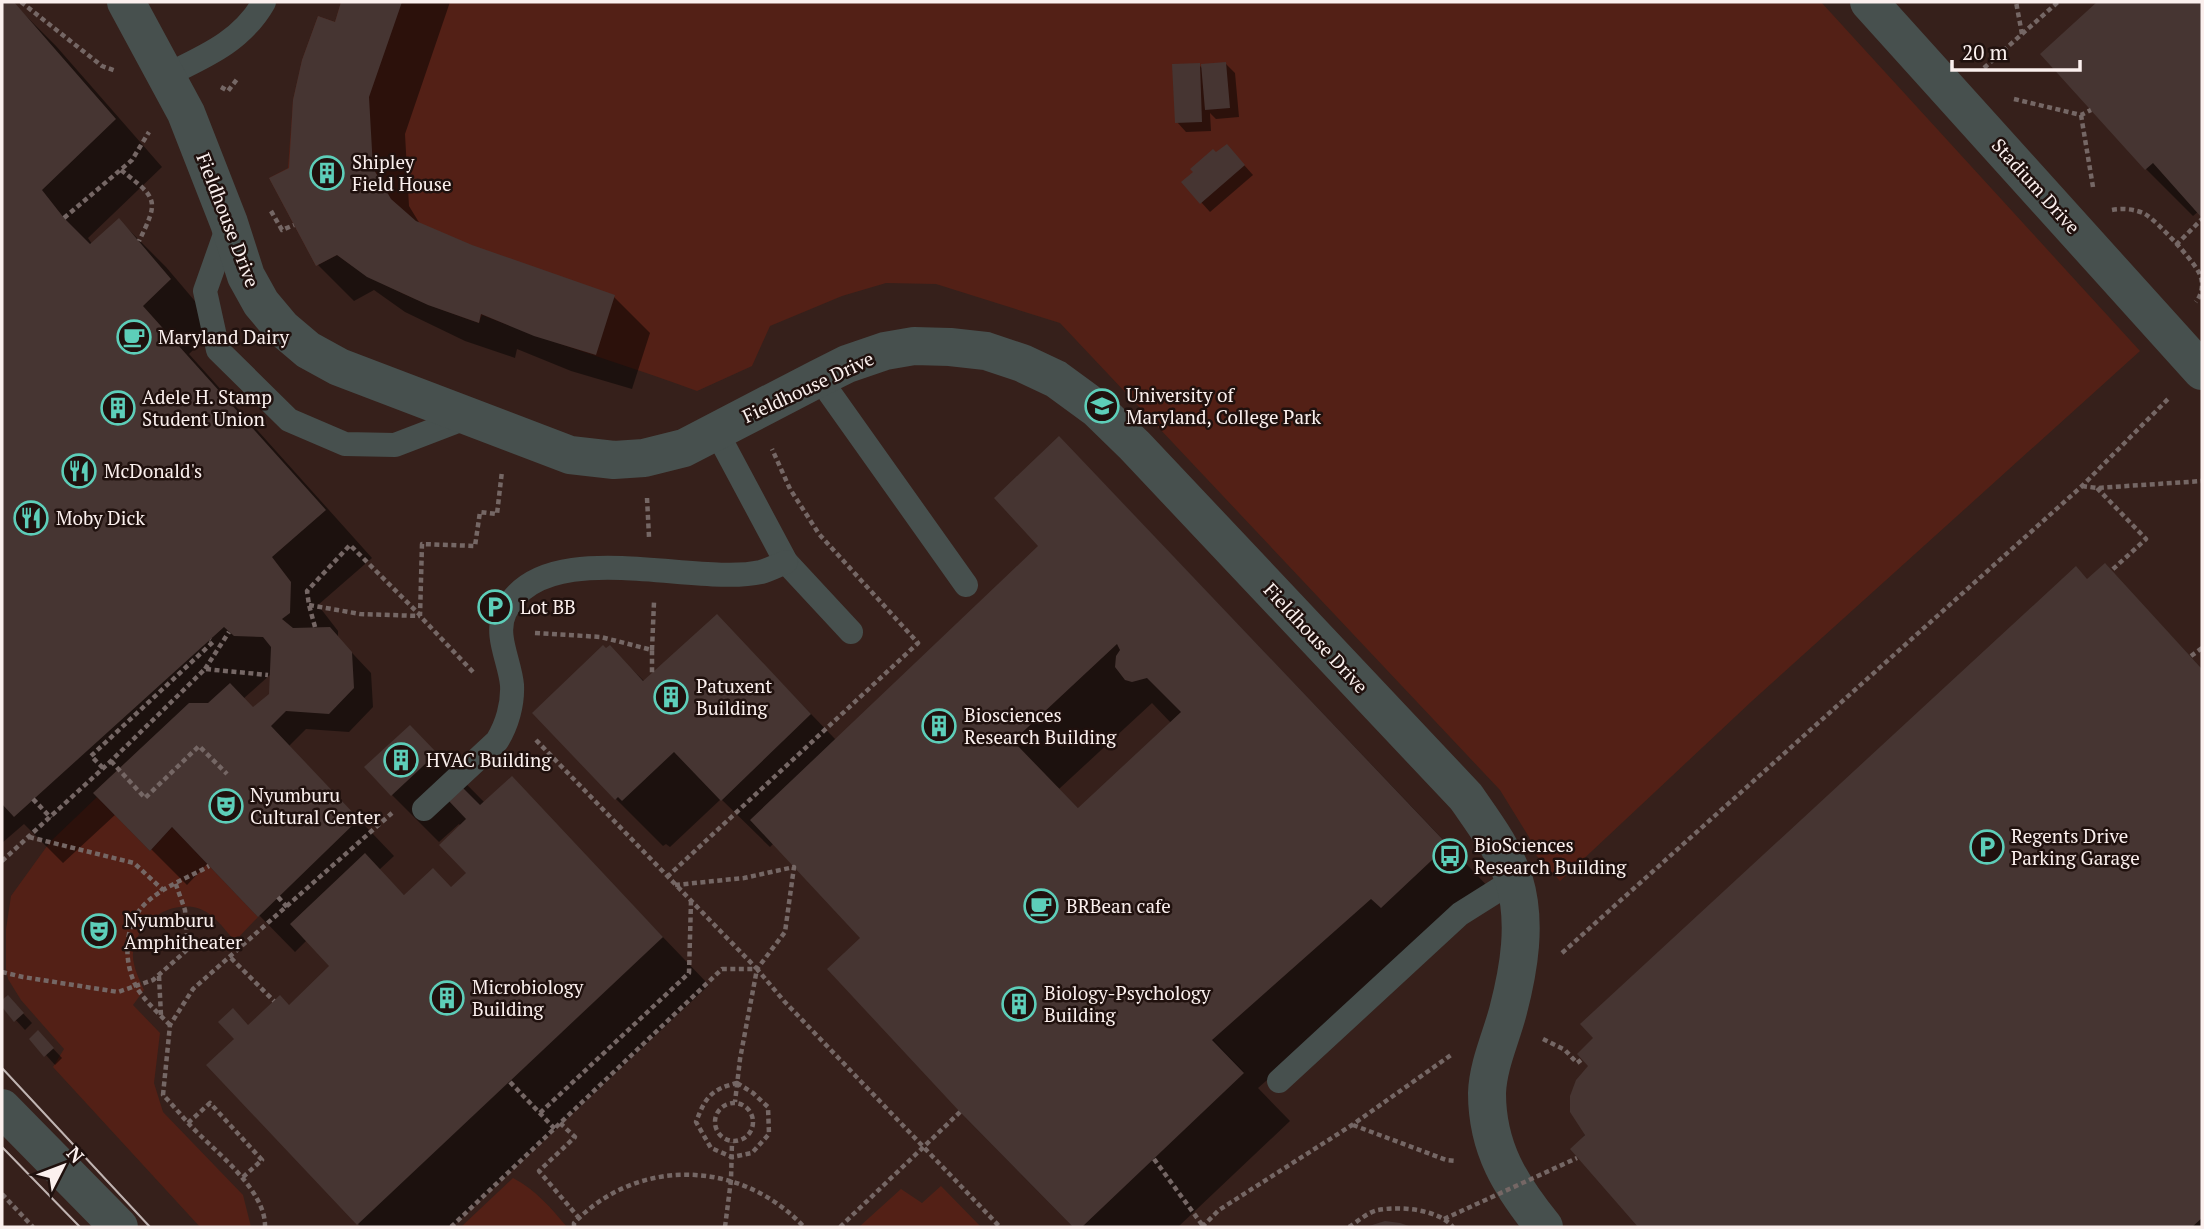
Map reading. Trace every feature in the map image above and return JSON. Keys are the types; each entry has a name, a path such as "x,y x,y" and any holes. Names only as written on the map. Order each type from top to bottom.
{"street":[{"name":"Fieldhouse Drive","path":"126,2 186,113 229,223 246,276 261,303 282,328 308,350 339,367 570,455 614,460 644,458 684,448 819,377 885,351 914,346 986,351 1022,363 1056,379 1097,409 1466,797 1492,834 1514,880 1521,929 1519,966 1493,1055 1487,1091 1489,1124 1499,1158 1515,1190 1544,1227"},
{"name":"Stadium Drive","path":"1869,2 2202,371"},
{"path":"2,1108 119,1227"}],"lane":[{"path":"167,75 230,42 245,29 264,2"},
{"path":"229,223 205,291 218,350 289,420 345,444 395,445 468,417"},
{"path":"819,377 966,585"},
{"path":"716,430 786,562 851,632"},
{"path":"413,807 497,741 505,728 512,683 503,641 503,614 516,595 534,580 581,568 652,569 736,575 763,572 786,562"},
{"path":"1279,1082 1460,914 1514,880"}],"path":[{"path":"21,2 102,66 127,76"},
{"path":"2016,2 2022,34"},
{"path":"1976,75 2058,2"},
{"path":"221,87 228,91"},
{"path":"2007,97 2081,115 2091,110"},
{"path":"2081,115 2094,195"},
{"path":"64,218 132,160 152,127"},
{"path":"121,170 142,186 154,205 139,241"},
{"path":"2109,211 2132,210 2145,215 2155,222 2199,271 2202,282 2200,296 2190,310"},
{"path":"272,213 282,230 294,225"},
{"path":"2176,244 2202,219"},
{"path":"1570,946 2082,486 2172,395"},
{"path":"667,877 918,643 819,534 790,489 768,439"},
{"path":"2082,486 2096,488 2202,481"},
{"path":"420,616 422,544 475,546 480,512 497,514 501,486"},
{"path":"2096,488 2146,540 2112,570"},
{"path":"647,498 648,521"},
{"path":"315,627 307,591 350,545 1000,1227"},
{"path":"652,569 652,674"},
{"path":"309,606 360,614 420,616"},
{"path":"503,628 601,637 652,650"},
{"path":"2,861 51,818 205,669 229,632"},
{"path":"103,768 91,756 151,696 214,642 210,640"},
{"path":"2191,656 2202,648"},
{"path":"205,669 268,675"},
{"path":"111,761 145,797 200,746 227,774"},
{"path":"33,799 51,818"},
{"path":"265,1227 255,1196 242,1178 163,1095 170,1025 193,989 286,907 413,807"},
{"path":"29,837 134,863 163,890"},
{"path":"170,1025 137,987 128,958 129,927 137,913 163,890 209,866"},
{"path":"675,885 744,878 794,867 785,932 757,969 735,1102"},
{"path":"2,972 118,992 137,987 159,975 188,949 185,910 176,881"},
{"path":"278,897 286,907"},
{"path":"540,1114 689,973 691,901"},
{"path":"231,958 274,1001"},
{"path":"451,1227 722,969 757,969"},
{"path":"159,975 161,1016"},
{"path":"1531,1034 1565,1050 1577,1063 1581,1060"},
{"path":"1153,1159 1203,1227 1219,1210 1352,1125 1452,1054"},
{"path":"510,1082 555,1129"},
{"path":"737,1083 768,1107 769,1134 752,1153 732,1157 711,1147 696,1122 705,1100 721,1087 737,1083"},
{"path":"735,1102 747,1108 753,1119 746,1138 732,1142 719,1136 714,1123 720,1109 725,1104 735,1102"},
{"path":"188,1123 210,1103 262,1160 242,1178"},
{"path":"840,1227 960,1112"},
{"path":"560,1123 575,1137 539,1171 579,1218"},
{"path":"1352,1125 1446,1160 1466,1162"},
{"path":"725,1227 731,1180 732,1142"},
{"path":"1444,1219 1577,1157"},
{"path":"576,1226 579,1218 618,1190 663,1176 691,1174 731,1180 762,1194 794,1216 804,1227"},
{"path":"2,1194 33,1227"},
{"path":"1349,1227 1376,1210 1421,1210 1444,1219 1453,1227"}],"shaded area":[{"name":"University of Maryland, College Park","path":"2,2 2202,2 2202,1227 1082,1227 1244,1072 994,811 960,1112 1073,1227 2,1227"},
{"path":"341,2 1821,2 2140,351 1752,701 1560,881 1536,855 1529,837 1500,790 1060,323 936,284 886,283 842,296 770,326 752,366 697,391 482,315 479,323 441,309 405,295 337,255 316,266 269,178 288,168 293,100 302,60 318,16 335,22"},
{"path":"97,797 150,851 172,827 258,917 235,941 217,920 206,912 193,907 172,909 162,912 146,925 135,943 133,953 144,990 133,1005 160,1033 154,1083 163,1112 243,1195 251,1227 200,1227 53,1067 64,1049 21,1000 8,979 6,929 11,896 50,842"},
{"path":"513,1178 536,1194 567,1227 461,1227"},
{"path":"941,1186 981,1227 859,1227 901,1189 922,1203"}],"building":[{"name":"Adele H. Stamp Student Union","path":"4,2 14,2 116,119 42,190 64,218 90,244 119,218 171,279 143,306 326,510 272,557 291,582 290,613 282,619 293,628 330,627 352,652 354,688 329,714 286,711 271,726 359,819 258,917 172,827 150,851 93,793 189,703 208,703 230,683 253,707 269,694 271,647 263,637 234,636 224,627 14,817 2,804"},
{"name":"Shipley Field House","path":"341,2 402,2 369,97 373,168 391,199 416,221 472,245 615,295 596,355 534,336 481,314 479,323 428,305 367,277 337,255 316,266 269,178 289,168 293,100 302,60 318,16 335,22"},
{"path":"2097,2 2202,2 2202,218 2153,163 2145,170 2040,54"},
{"path":"1226,62 1230,108 1205,110 1201,64"},
{"path":"1200,63 1202,122 1175,123 1172,64"},
{"path":"1227,144 1245,165 1200,204 1181,182 1193,172 1190,169 1213,149 1216,152"},
{"name":"Biosciences Research Building","path":"1059,436 1448,845 1381,908 1371,899 1212,1040 1244,1073 1082,1227 1073,1227 960,1112 827,969 860,938 750,820 1038,546 994,498","holes":["1117,644 1120,650 1116,656 1115,667 1125,680 1132,682 1147,678 1181,712 1078,808 1013,741"]},
{"name":"Regents Drive Parking Garage","path":"2105,563 2202,669 2202,1218 2192,1227 1638,1227 1570,1149 1585,1135 1570,1112 1570,1096 1576,1080 1588,1066 1577,1054 1593,1038 1580,1024 2076,566 2087,579"},
{"name":"Patuxent Building","path":"717,614 811,714 721,801 674,752 622,801 618,797 615,800 532,713 603,645 606,648 610,645 643,681"},
{"name":"HVAC Building","path":"410,725 437,753 391,796 364,767"},
{"name":"Microbiology Building","path":"512,776 663,937 357,1225 206,1065 234,1039 218,1022 233,1008 248,1025 280,995 289,1005 329,966 290,924 365,853 404,895 433,868 451,887 466,873 439,845 466,819 448,800 462,787 480,805"},
{"path":"8,995 24,1013 14,1022 2,1007 2,1000"},
{"path":"38,1030 54,1048 44,1057 29,1039"},
{"path":"1385,1221 1400,1223 1412,1227 1366,1227"}],"tram line":[{"path":"2,1068 150,1227"},
{"path":"2,1147 80,1227"}],"place":[{"name":"Shipley Field House","path":"327,173"},
{"name":"Maryland Dairy","path":"134,337"},
{"name":"University of Maryland, College Park","path":"1102,406"},
{"name":"Adele H. Stamp Student Union","path":"118,408"},
{"name":"McDonald's","path":"79,471"},
{"name":"Moby Dick","path":"31,518"},
{"name":"Lot BB","path":"495,607"},
{"name":"Patuxent Building","path":"671,697"},
{"name":"Biosciences Research Building","path":"939,726"},
{"name":"HVAC Building","path":"401,760"},
{"name":"Nyumburu Cultural Center","path":"226,806"},
{"name":"Regents Drive Parking Garage","path":"1987,847"},
{"name":"BioSciences Research Building","path":"1450,856"},
{"name":"BRBean cafe","path":"1041,906"},
{"name":"Nyumburu Amphitheater","path":"99,931"},
{"name":"Microbiology Building","path":"447,998"},
{"name":"Biology-Psychology Building","path":"1019,1004"}]}
